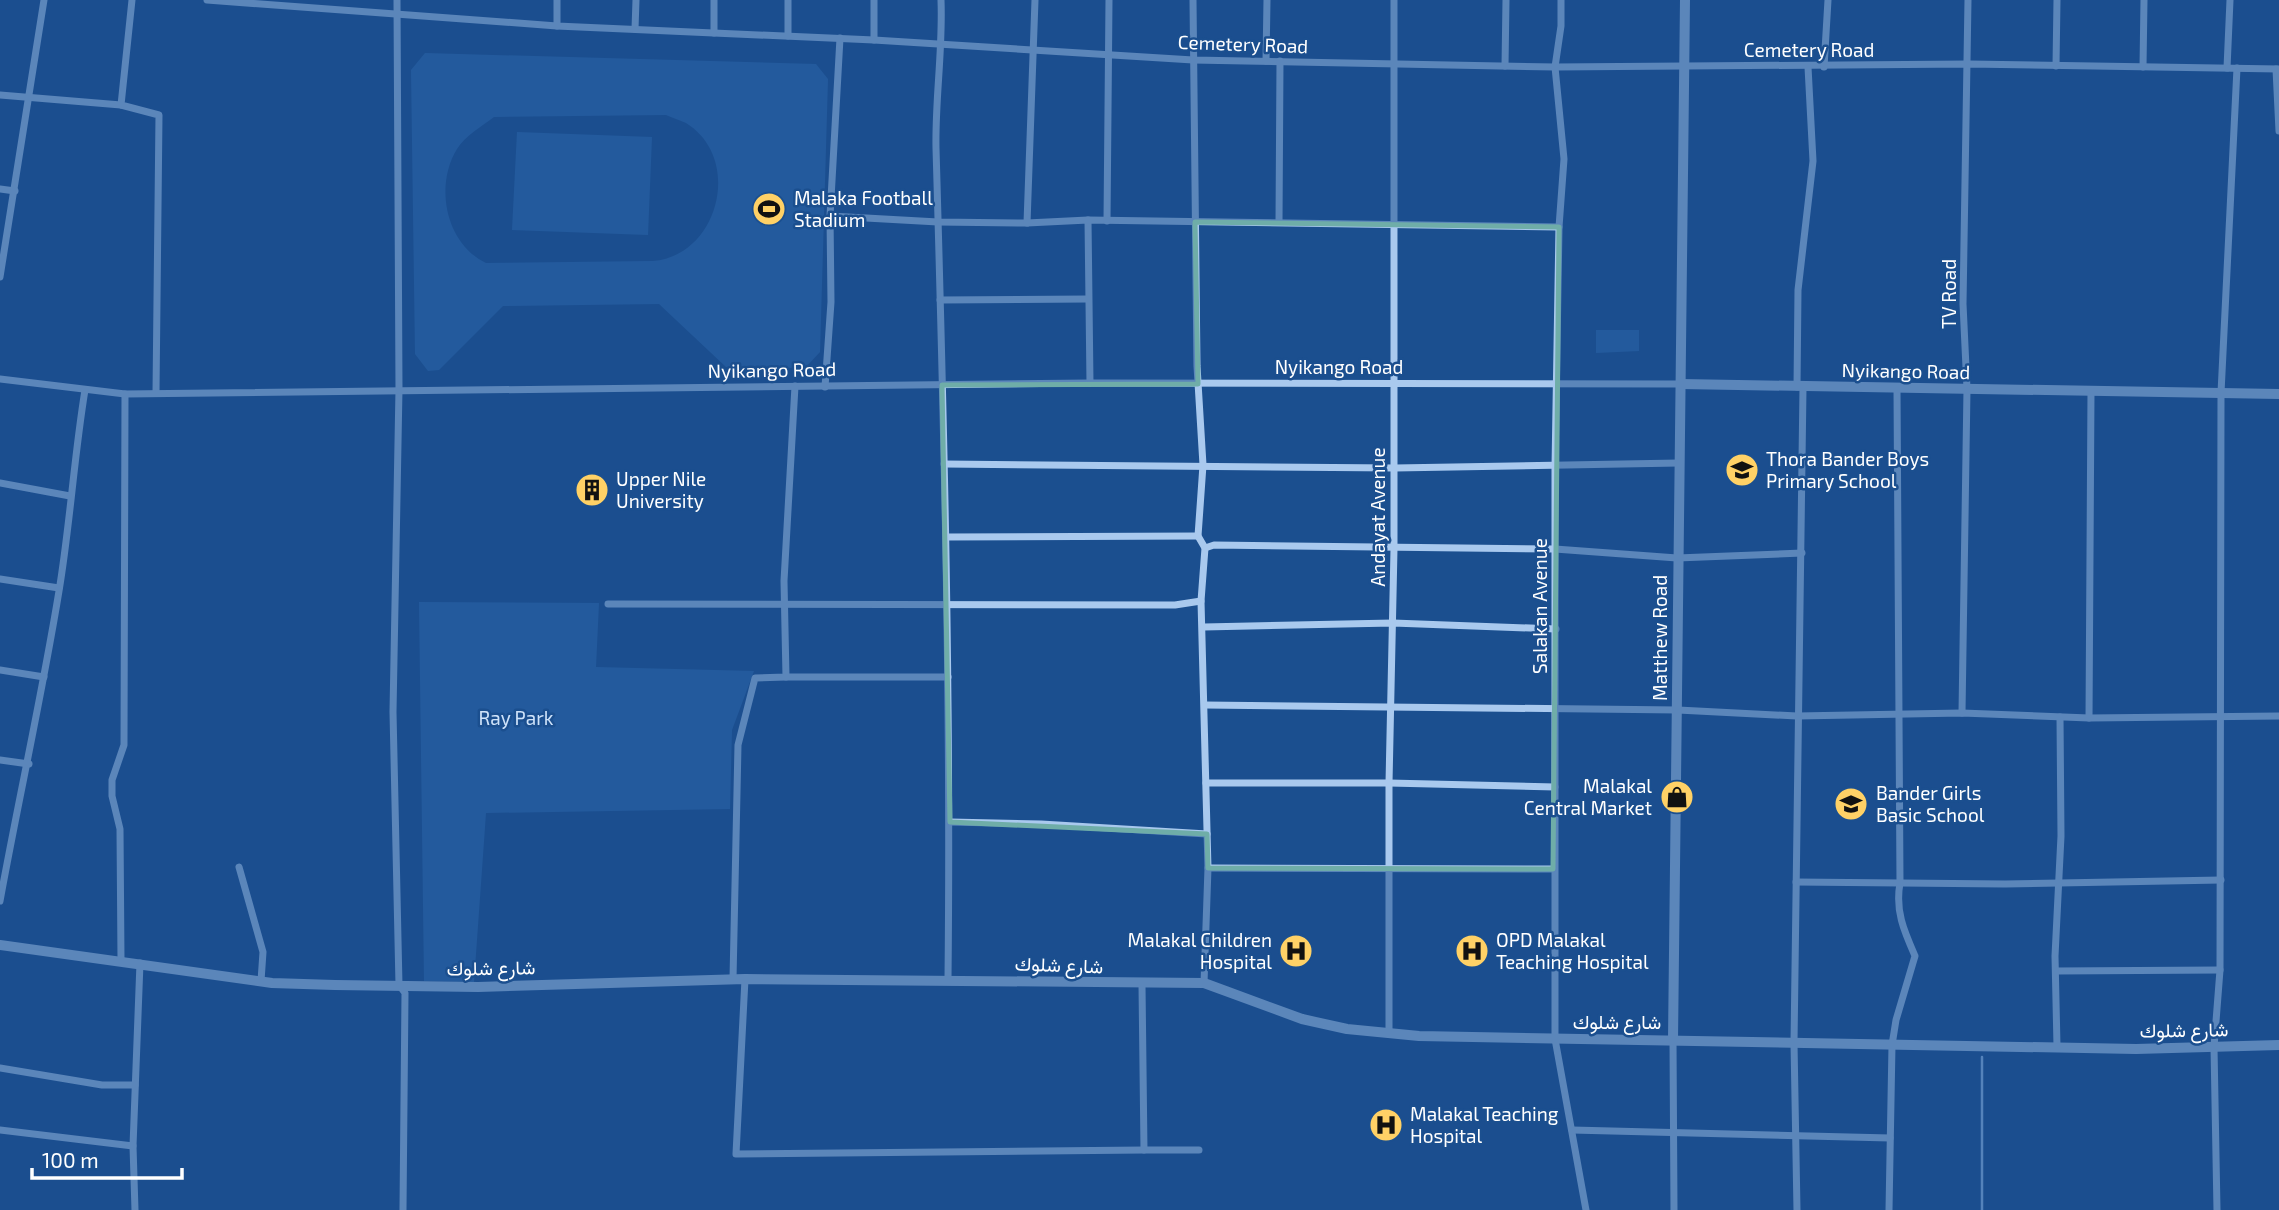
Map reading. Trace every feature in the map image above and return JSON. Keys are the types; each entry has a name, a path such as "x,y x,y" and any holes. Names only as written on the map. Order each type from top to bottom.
{"street":[{"path":"0,277 44,0"},
{"path":"121,105 132,0"},
{"name":"Cemetery Road","path":"207,0 557,26 840,38 1193,60 1555,67 1969,64 2278,69"},
{"path":"397,0 399,389 393,712 399,985 405,993 402,1210"},
{"path":"557,0 557,26"},
{"path":"635,29 636,0"},
{"path":"714,0 714,33"},
{"path":"788,0 788,36"},
{"path":"874,0 874,40"},
{"path":"941,0 943,44 936,143 948,606 948,979"},
{"path":"1027,223 1035,0"},
{"path":"1107,221 1109,0"},
{"path":"1193,0 1198,384 1203,465 1198,536 1205,548 1200,601 1203,627 1208,868 1204,983"},
{"path":"1266,61 1267,0"},
{"name":"Andayat Avenue","path":"1389,1034 1389,783 1395,468 1392,222 1394,0"},
{"path":"1505,66 1506,0"},
{"name":"Salakan Avenue","path":"1560,0 1561,26 1555,67 1564,159 1559,227 1555,467 1555,1040 1586,1210"},
{"name":"Matthew Road","path":"1674,1210 1677,558 1685,0"},
{"path":"1824,67 1828,0"},
{"name":"TV Road","path":"1962,713 1967,389 1963,303 1968,0"},
{"path":"2056,65 2057,0"},
{"path":"2143,67 2144,0"},
{"path":"2227,68 2230,0"},
{"path":"825,387 831,302 830,216 840,38"},
{"path":"1279,222 1280,61"},
{"path":"1797,1210 1794,1043 1797,716 1802,553 1798,290 1813,161 1808,67"},
{"path":"2217,1210 2214,1047 2220,970 2221,880 2221,393 2237,68"},
{"path":"2278,69 2279,131"},
{"path":"0,95 121,105 159,115 156,393"},
{"path":"0,189 15,191"},
{"path":"830,216 938,222 1392,222 1559,227"},
{"path":"1088,220 1090,383"},
{"path":"940,300 1088,299"},
{"name":"Nyikango Road","path":"0,379 125,394 1090,383 1556,383 2279,394"},
{"path":"786,677 785,604 795,386"},
{"path":"1889,1210 1892,1045 1896,1020 1915,956 1901,927 1897,899 1900,883 1897,388"},
{"path":"0,901 4,853 29,764 60,588 85,390"},
{"path":"2089,718 2091,391"},
{"path":"121,960 120,829 112,796 112,780 124,745 125,394"},
{"path":"944,464 1395,468 1679,463"},
{"path":"0,483 70,496"},
{"path":"947,537 1198,536"},
{"path":"1205,548 1278,545 1394,549 1555,549 1677,558 1802,553"},
{"path":"0,579 60,588"},
{"path":"608,604 1175,605 1200,601"},
{"path":"1203,627 1394,623 1556,629"},
{"path":"0,670 44,677"},
{"path":"733,979 738,745 755,678 948,677"},
{"path":"1205,705 1678,710 1797,716 1962,713 2089,718 2279,716"},
{"path":"2057,1046 2060,717"},
{"path":"0,760 29,764"},
{"path":"1206,783 1555,787"},
{"path":"950,822 1041,824 1207,834"},
{"path":"239,867 263,952 261,981"},
{"path":"1208,868 1553,869"},
{"path":"1797,882 2058,883 2221,880"},
{"name":"شارع شلوك","path":"0,945 261,981 478,987 733,979 948,979 1142,985 1204,983 1302,1019 1389,1034 1555,1040 1892,1045 2279,1045"},
{"path":"135,1210 133,1146 140,963"},
{"path":"2056,971 2220,970"},
{"path":"745,979 736,1154 1199,1150"},
{"path":"1142,985 1144,1150"},
{"path":"0,1068 102,1085 135,1085"},
{"path":"0,1130 133,1146"},
{"path":"1572,1130 1889,1138"}],"highlighted area":[{"path":"1195,222 1559,227 1553,869 1208,868 1207,834 950,822 942,385 1198,384"}],"green space":[{"name":"Malaka Football Stadium","path":"425,53 816,64 828,79 820,352 805,368 726,367 659,304 503,306 439,370 428,371 415,354 411,70","holes":["666,115 686,123 704,139 714,159 718,181 716,204 707,225 694,242 675,255 653,261 486,263 472,254 461,242 448,213 446,180 450,164 464,140 494,117"]},
{"path":"517,132 652,137 648,235 512,230"},
{"path":"1596,330 1639,330 1639,351 1596,353"},
{"name":"Ray Park","path":"419,602 599,603 596,667 754,671 732,730 730,809 486,813 474,982 424,981"}],"waterway":[{"path":"1982,1057 1982,1210"}],"place":[{"name":"Malaka Football Stadium","path":"769,209"},
{"name":"Thora Bander Boys Primary School","path":"1742,470"},
{"name":"Upper Nile University","path":"592,490"},
{"name":"Malakal Central Market","path":"1677,797"},
{"name":"Bander Girls Basic School","path":"1851,804"},
{"name":"Malakal Children Hospital","path":"1296,951"},
{"name":"OPD Malakal Teaching Hospital","path":"1472,951"},
{"name":"Malakal Teaching Hospital","path":"1386,1125"}]}
